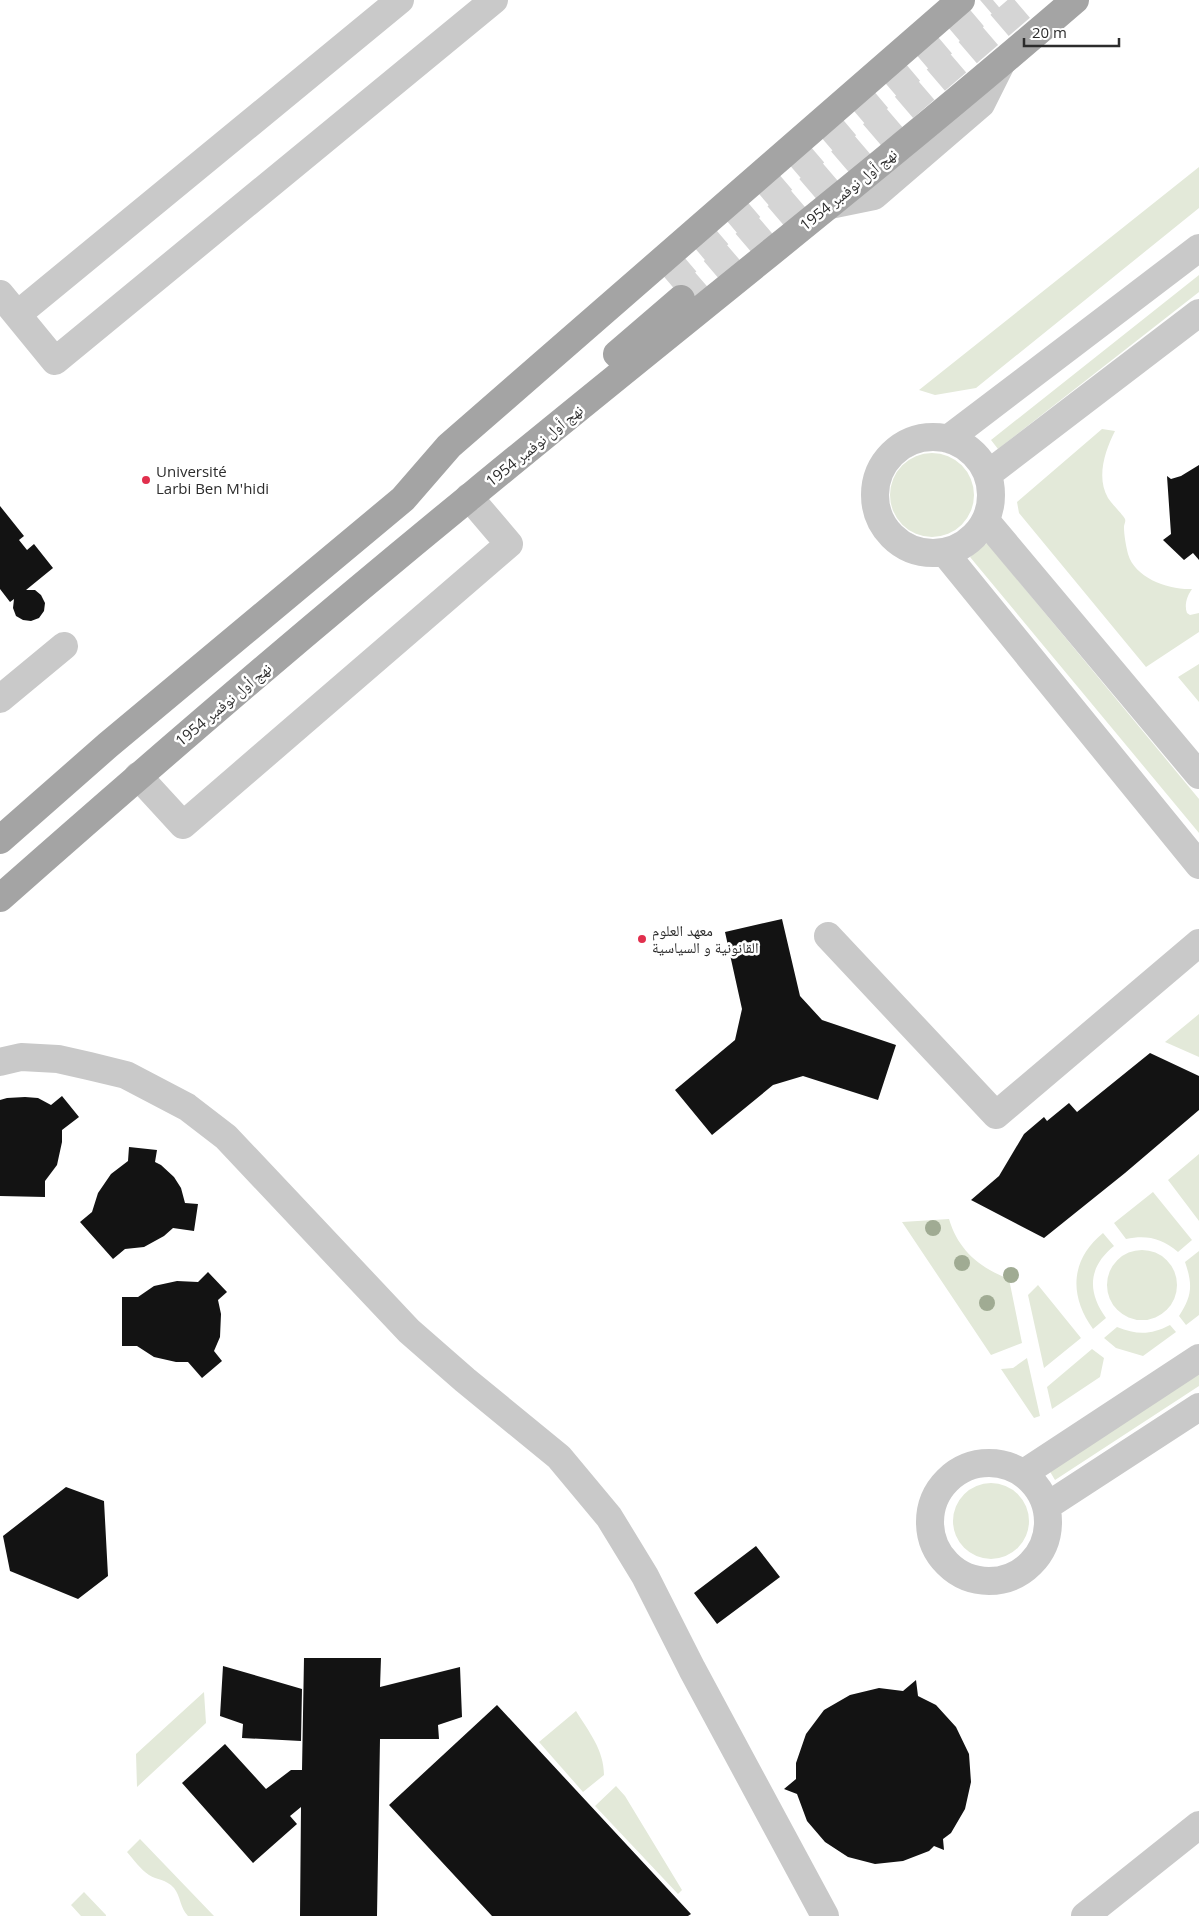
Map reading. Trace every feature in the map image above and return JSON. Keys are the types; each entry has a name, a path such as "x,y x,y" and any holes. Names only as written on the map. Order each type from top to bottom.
{"main road":[{"path":"402,499 449,446 961,0"},
{"name":"نهج أول نوفمبر 1954","path":"0,898 138,776 469,497 830,205 1001,64 1075,0"},
{"path":"0,840 108,745 402,499 673,289 501,456 469,497"}],"street":[{"path":"18,314 400,0"},
{"path":"0,294 55,360 494,0"},
{"path":"948,439 1199,248"},
{"path":"988,474 1199,313"},
{"path":"927,437 948,439 961,444 972,452 988,474 991,497 986,520 976,535 962,546 945,553 924,554 904,547 887,534 877,515 874,494 878,473 889,455 907,443 927,437"},
{"path":"138,776 183,825 509,544 469,497"},
{"path":"986,520 1199,775"},
{"path":"945,553 1199,865"},
{"path":"0,699 64,646"},
{"path":"828,936 996,1115 1199,943"},
{"path":"0,1062 30,1057 58,1059 89,1066 126,1075 187,1107 226,1137 409,1331 559,1457 610,1517 645,1576 692,1669 825,1916"},
{"path":"1024,1473 1199,1358"},
{"path":"1047,1506 1199,1407"},
{"path":"982,1463 1004,1464 1024,1473 1039,1488 1047,1506 1049,1529 1042,1550 1028,1567 1009,1578 987,1582 966,1577 947,1565 935,1546 929,1525 933,1503 943,1484 961,1470 982,1463"},
{"path":"1085,1916 1199,1825"}],"green space":[{"path":"1199,167 1199,208 976,388 935,395 919,390"},
{"path":"1199,275 1199,292 998,449 991,440"},
{"path":"1102,429 1115,431 1103,464 1104,490 1125,519 1125,540 1132,562 1138,570 1154,581 1163,585 1192,589 1186,601 1187,613 1190,615 1199,613 1199,632 1146,667 1019,513 1017,502"},
{"path":"932,453 948,456 962,465 971,479 974,495 971,511 962,525 948,534 932,537 916,534 902,525 893,511 890,495 893,479 902,465 916,456"},
{"path":"987,543 1199,799 1199,833 970,557"},
{"path":"1199,664 1199,702 1178,677"},
{"path":"1199,1014 1199,1057 1165,1042"},
{"path":"1199,1154 1199,1221 1168,1180"},
{"path":"1153,1192 1192,1240 1178,1252 1154,1239 1141,1237 1126,1239 1114,1223"},
{"path":"949,1219 958,1240 971,1256 998,1275 1009,1279 1022,1343 991,1355 902,1222"},
{"path":"1103,1233 1114,1246 1105,1254 1095,1271 1093,1289 1106,1318 1093,1329 1085,1317 1080,1304 1077,1279 1084,1255"},
{"path":"1142,1250 1155,1253 1167,1260 1174,1272 1177,1285 1174,1298 1167,1310 1155,1317 1142,1320 1129,1317 1117,1310 1110,1298 1107,1285 1110,1272 1117,1260 1129,1253"},
{"path":"1199,1251 1199,1315 1186,1325 1179,1316 1187,1302 1190,1290 1185,1262"},
{"path":"1038,1285 1081,1338 1044,1368 1028,1295"},
{"path":"1170,1325 1176,1332 1143,1356 1116,1348 1104,1338 1117,1327 1144,1333 1157,1331"},
{"path":"1092,1349 1104,1358 1100,1377 1052,1409 1047,1387"},
{"path":"1027,1358 1040,1416 1034,1418 1001,1369 1013,1368"},
{"path":"1199,1372 1199,1386 1055,1480 1049,1470"},
{"path":"991,1483 1005,1486 1018,1494 1026,1507 1029,1521 1026,1535 1018,1548 1005,1556 991,1559 977,1556 964,1548 956,1535 953,1521 956,1507 964,1494 977,1486"},
{"path":"204,1692 206,1723 137,1787 136,1754"},
{"path":"576,1711 599,1749 604,1775 583,1792 539,1742"},
{"path":"616,1786 625,1796 682,1890 678,1894 595,1806"},
{"path":"140,1839 214,1916 188,1916 183,1910 174,1888 168,1883 149,1875 140,1867 127,1852"},
{"path":"84,1892 106,1916 81,1916 71,1905"}],"building":[{"path":"1199,465 1199,560 1193,553 1184,560 1163,540 1171,534 1167,476 1171,479 1181,476"},
{"path":"0,506 24,536 19,540 27,550 34,544 53,568 26,590 35,590 41,595 45,603 44,611 39,618 31,621 23,620 16,616 13,608 14,599 10,602 0,589"},
{"path":"782,919 800,996 822,1020 896,1045 878,1100 803,1076 773,1085 712,1135 675,1090 735,1040 742,1009 725,932"},
{"path":"1150,1053 1199,1076 1199,1110 1125,1173 1044,1238 971,1200 999,1176 1024,1134 1044,1117 1047,1121 1069,1103 1077,1112"},
{"path":"62,1096 79,1117 62,1130 62,1142 57,1165 45,1181 45,1197 0,1196 0,1100 25,1097 38,1098 51,1105"},
{"path":"129,1147 157,1150 155,1162 174,1177 181,1188 185,1203 198,1204 194,1231 173,1228 164,1236 144,1247 125,1249 113,1259 80,1222 92,1212 98,1193 111,1174 128,1161"},
{"path":"208,1272 227,1292 218,1300 221,1314 220,1337 214,1351 222,1361 202,1378 188,1362 176,1362 154,1357 137,1346 122,1346 122,1297 138,1297 154,1286 177,1281 198,1282"},
{"path":"66,1487 104,1501 108,1576 78,1599 10,1571 3,1536"},
{"path":"756,1546 780,1577 717,1624 694,1593"},
{"path":"304,1658 381,1658 380,1687 460,1667 462,1717 438,1725 439,1739 380,1739 377,1916 300,1916 301,1807 290,1816 297,1824 253,1863 182,1783 225,1744 266,1789 291,1770 302,1770"},
{"path":"223,1666 302,1689 301,1741 242,1738 243,1724 220,1716"},
{"path":"916,1680 918,1696 936,1705 956,1727 969,1754 971,1782 965,1809 951,1833 943,1839 944,1850 934,1846 929,1851 903,1861 875,1864 848,1857 825,1842 807,1821 797,1794 784,1789 796,1779 796,1763 806,1734 824,1710 850,1695 879,1688 903,1691"},
{"path":"497,1705 691,1914 688,1916 492,1916 389,1805"}],"tunnel":[{"path":"666,279 993,0"},
{"path":"681,299 1029,0"}],"place":[{"name":"Université Larbi Ben M'hidi","path":"146,480"},
{"name":"معهد العلوم القانونية و السياسية","path":"642,939"}]}
